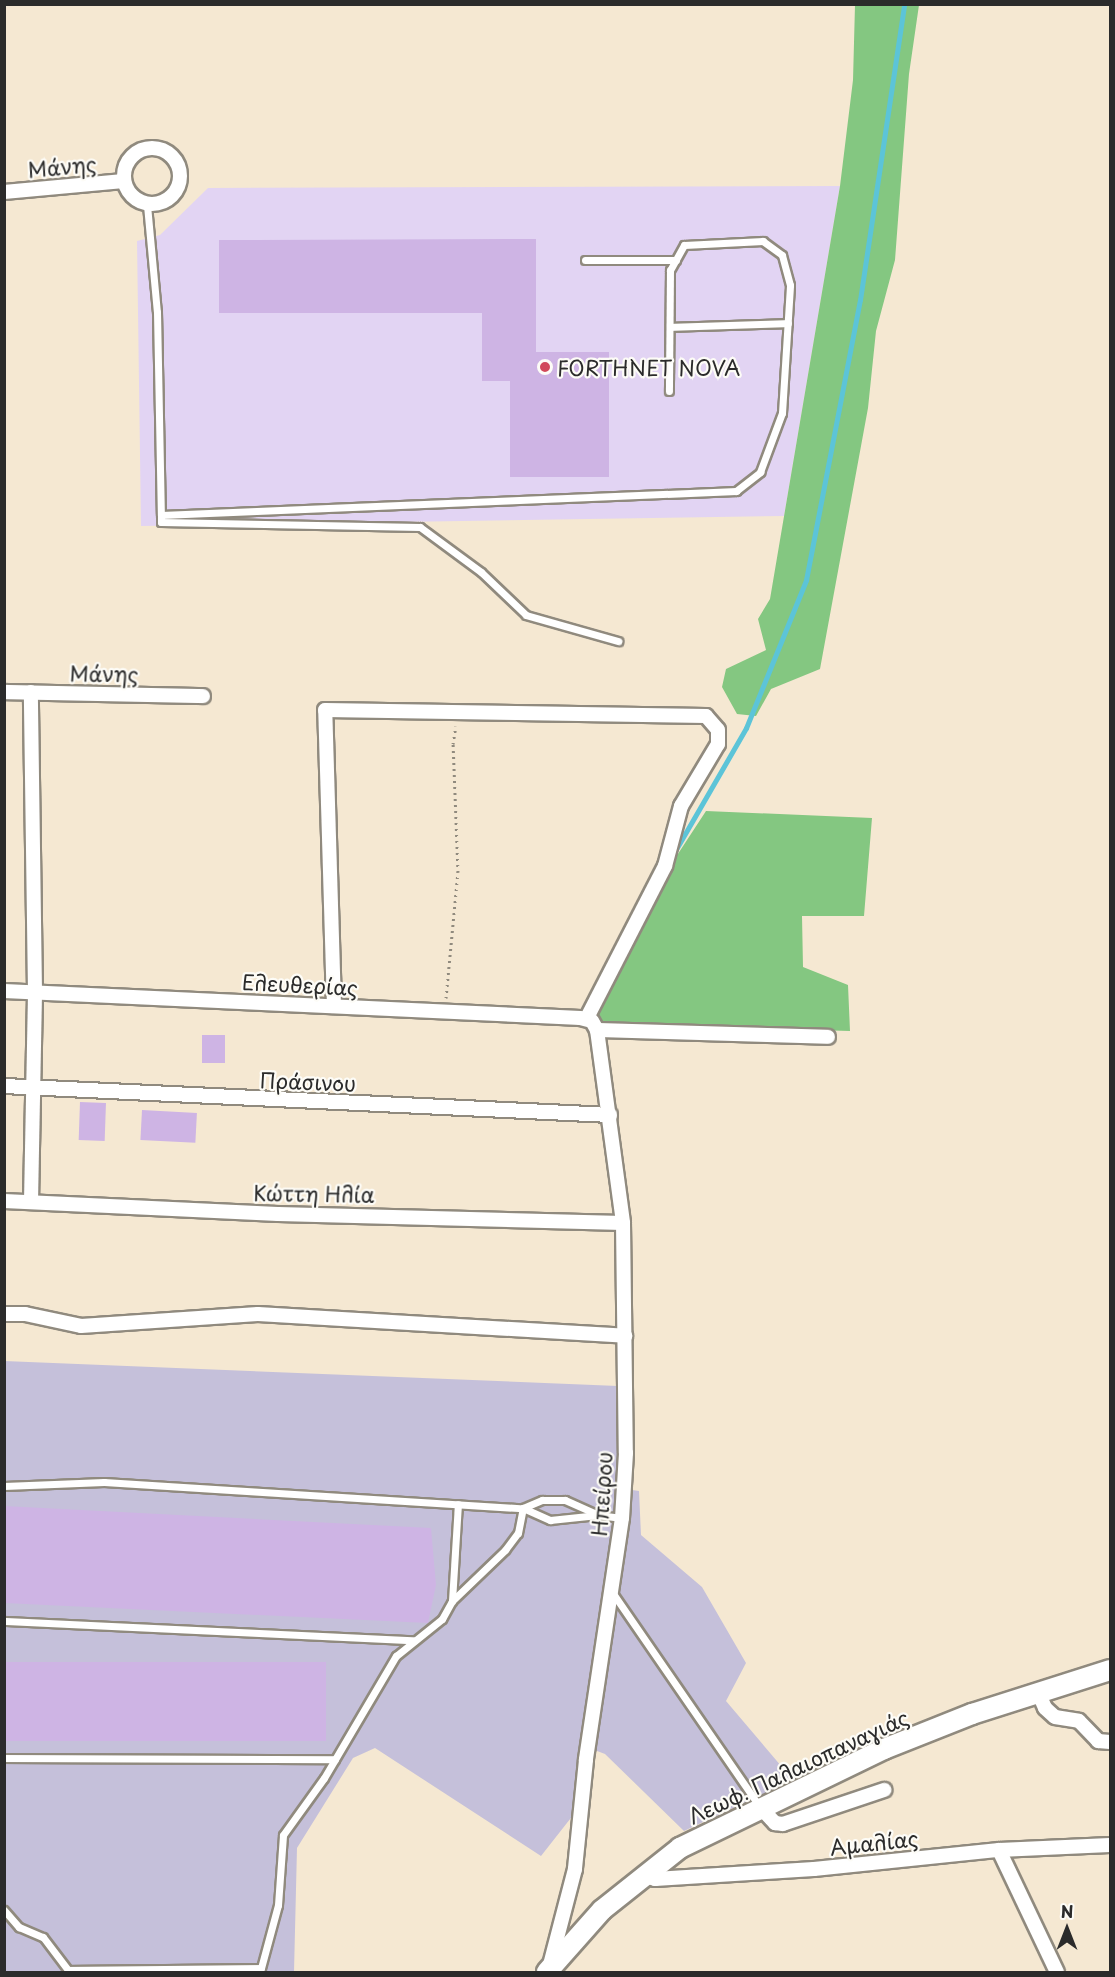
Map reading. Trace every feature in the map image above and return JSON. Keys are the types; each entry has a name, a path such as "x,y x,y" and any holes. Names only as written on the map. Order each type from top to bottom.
{"street":[{"name":"Μάνης","path":"149,147 165,150 175,159 181,171 176,191 160,204 147,205 136,200 123,181 125,165 134,153 149,147"},
{"name":"Μάνης","path":"4,192 123,181"},
{"name":"Μάνης","path":"4,692 203,696"},
{"path":"31,1202 31,1087 35,992 32,692"},
{"path":"334,1006 325,710 706,716 718,730 711,761 681,806 665,866 592,1023"},
{"name":"Ελευθερίας","path":"4,991 443,1011 592,1023 828,1036"},
{"name":"Ηπείρου","path":"548,1970 575,1869 586,1760 612,1592 626,1453 623,1223 610,1115 592,1023"},
{"name":"Πράσινου","path":"4,1086 610,1115"},
{"name":"Κώττη Ηλία","path":"4,1201 623,1223"},
{"path":"4,1314 25,1314 81,1326 111,1326 144,1319 258,1314 625,1336"},
{"name":"Λεωφ. Παλαιοπαναγιάς","path":"548,1970 602,1910 643,1875 680,1848 884,1749 1038,1692 1110,1670"},
{"path":"1038,1692 1045,1708 1055,1717 1079,1721 1098,1741 1110,1742"},
{"path":"761,1808 775,1823 783,1824 884,1790"},
{"name":"Αμαλίας","path":"643,1875 655,1879 814,1869 999,1850 1110,1845"},
{"path":"999,1850 1058,1972"}],"lane":[{"path":"147,205 146,226 154,262 156,302 161,522 420,527 481,572 526,615 618,641"},
{"path":"161,515 736,491 760,472 782,413 790,285 782,255 763,241 684,245 670,270 669,391"},
{"path":"585,260 676,260"},
{"path":"670,327 788,323"},
{"path":"4,1486 104,1482 523,1508 550,1520 598,1515 621,1518"},
{"path":"523,1508 542,1500 566,1500 598,1515"},
{"path":"452,1601 458,1504"},
{"path":"4,1910 19,1927 43,1937 68,1970 261,1968 278,1905 283,1835 335,1759 382,1677 403,1648 442,1619 452,1601 518,1533 523,1508"},
{"path":"612,1592 761,1808"},
{"path":"4,1621 414,1640"},
{"path":"4,1758 335,1759"}],"path":[{"path":"443,1011 458,872 453,744 459,713"}],"shaded area":[{"path":"840,186 784,516 141,526 137,241 160,235 208,188"},
{"path":"4,1361 618,1386 619,1488 639,1491 641,1535 702,1587 746,1663 726,1701 793,1780 684,1831 605,1754 584,1746 574,1814 541,1856 375,1748 353,1758 297,1848 294,1972 5,1972"}],"green space":[{"path":"855,5 919,5 909,74 895,260 876,331 868,408 820,669 771,689 756,716 737,714 722,687 726,669 766,650 758,619 770,599 840,186 853,80"},
{"path":"706,811 872,818 864,916 802,916 803,967 848,985 850,1031 603,1024 593,1005 670,866"}],"building":[{"name":"FORTHNET NOVA","path":"536,239 536,352 609,352 609,477 510,477 510,381 482,381 482,313 219,313 219,240"},
{"path":"202,1035 225,1035 225,1063 202,1063"},
{"path":"80,1102 106,1103 105,1141 79,1140"},
{"path":"142,1110 197,1113 195,1143 140,1140"},
{"path":"4,1506 431,1528 436,1585 428,1623 4,1603"},
{"path":"4,1662 326,1662 326,1741 4,1741"}],"waterway":[{"path":"675,851 746,728 806,580 860,300 904,4"}],"place":[{"name":"FORTHNET NOVA","path":"545,367"}]}
